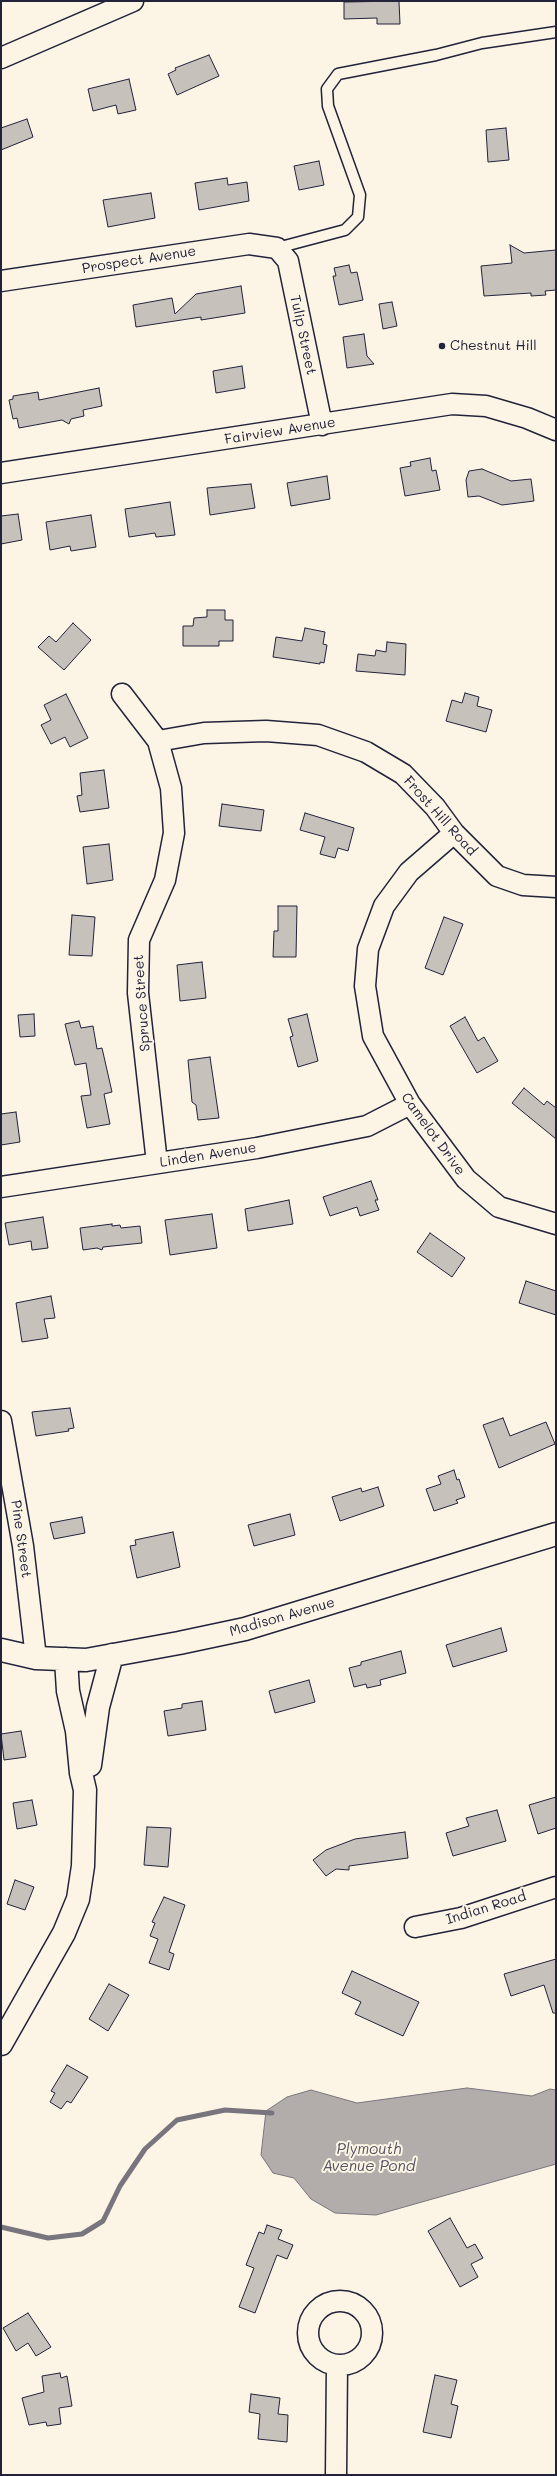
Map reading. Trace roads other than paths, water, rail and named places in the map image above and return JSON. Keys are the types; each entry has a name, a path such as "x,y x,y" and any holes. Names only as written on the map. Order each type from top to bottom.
{"street":[{"path":"1,58 133,1"},
{"name":"Prospect Avenue","path":"1,281 249,244 278,248"},
{"name":"Tulip Street","path":"278,248 288,261 322,425"},
{"name":"Fairview Avenue","path":"1,474 452,404 486,406 556,430"},
{"name":"Spruce Street","path":"122,694 158,741 171,788 174,833 165,880 138,940 138,985 157,1163"},
{"name":"Frost Hill Road","path":"158,741 204,733 266,731 318,736 366,752 403,774 434,807 454,833 497,876 523,885 556,887"},
{"name":"Camelot Drive","path":"454,833 409,872 384,906 368,949 365,986 373,1036 410,1104 466,1179 499,1207 556,1224"},
{"name":"Linden Avenue","path":"1,1187 257,1148 367,1126 410,1104"},
{"name":"Pine Street","path":"1,1421 23,1546 36,1658"},
{"name":"Madison Avenue","path":"1,1650 36,1658 86,1660 246,1628 556,1534"},
{"path":"1,2044 64,1933 78,1899 83,1866 85,1790 90,1771 91,1750 98,1707 112,1655"},
{"path":"66,1659 68,1691 77,1731 81,1773 85,1790"},
{"name":"Indian Road","path":"415,1927 461,1918 556,1886"},
{"path":"336,2475 337,2365"}],"lane":[{"path":"278,248 345,230 358,217 360,195 328,106 327,89 338,74 436,55 482,43 556,32"}],"water":[{"name":"Plymouth Avenue Pond","path":"467,2088 532,2096 550,2089 556,2090 556,2164 376,2215 335,2213 311,2199 294,2178 273,2173 261,2155 266,2111 287,2097 311,2090 357,2103"}],"waterway":[{"path":"1,2227 48,2238 82,2234 103,2221 120,2186 145,2149 177,2120 225,2110 272,2113"}],"place":[{"name":"Chestnut Hill","path":"442,346"}]}
